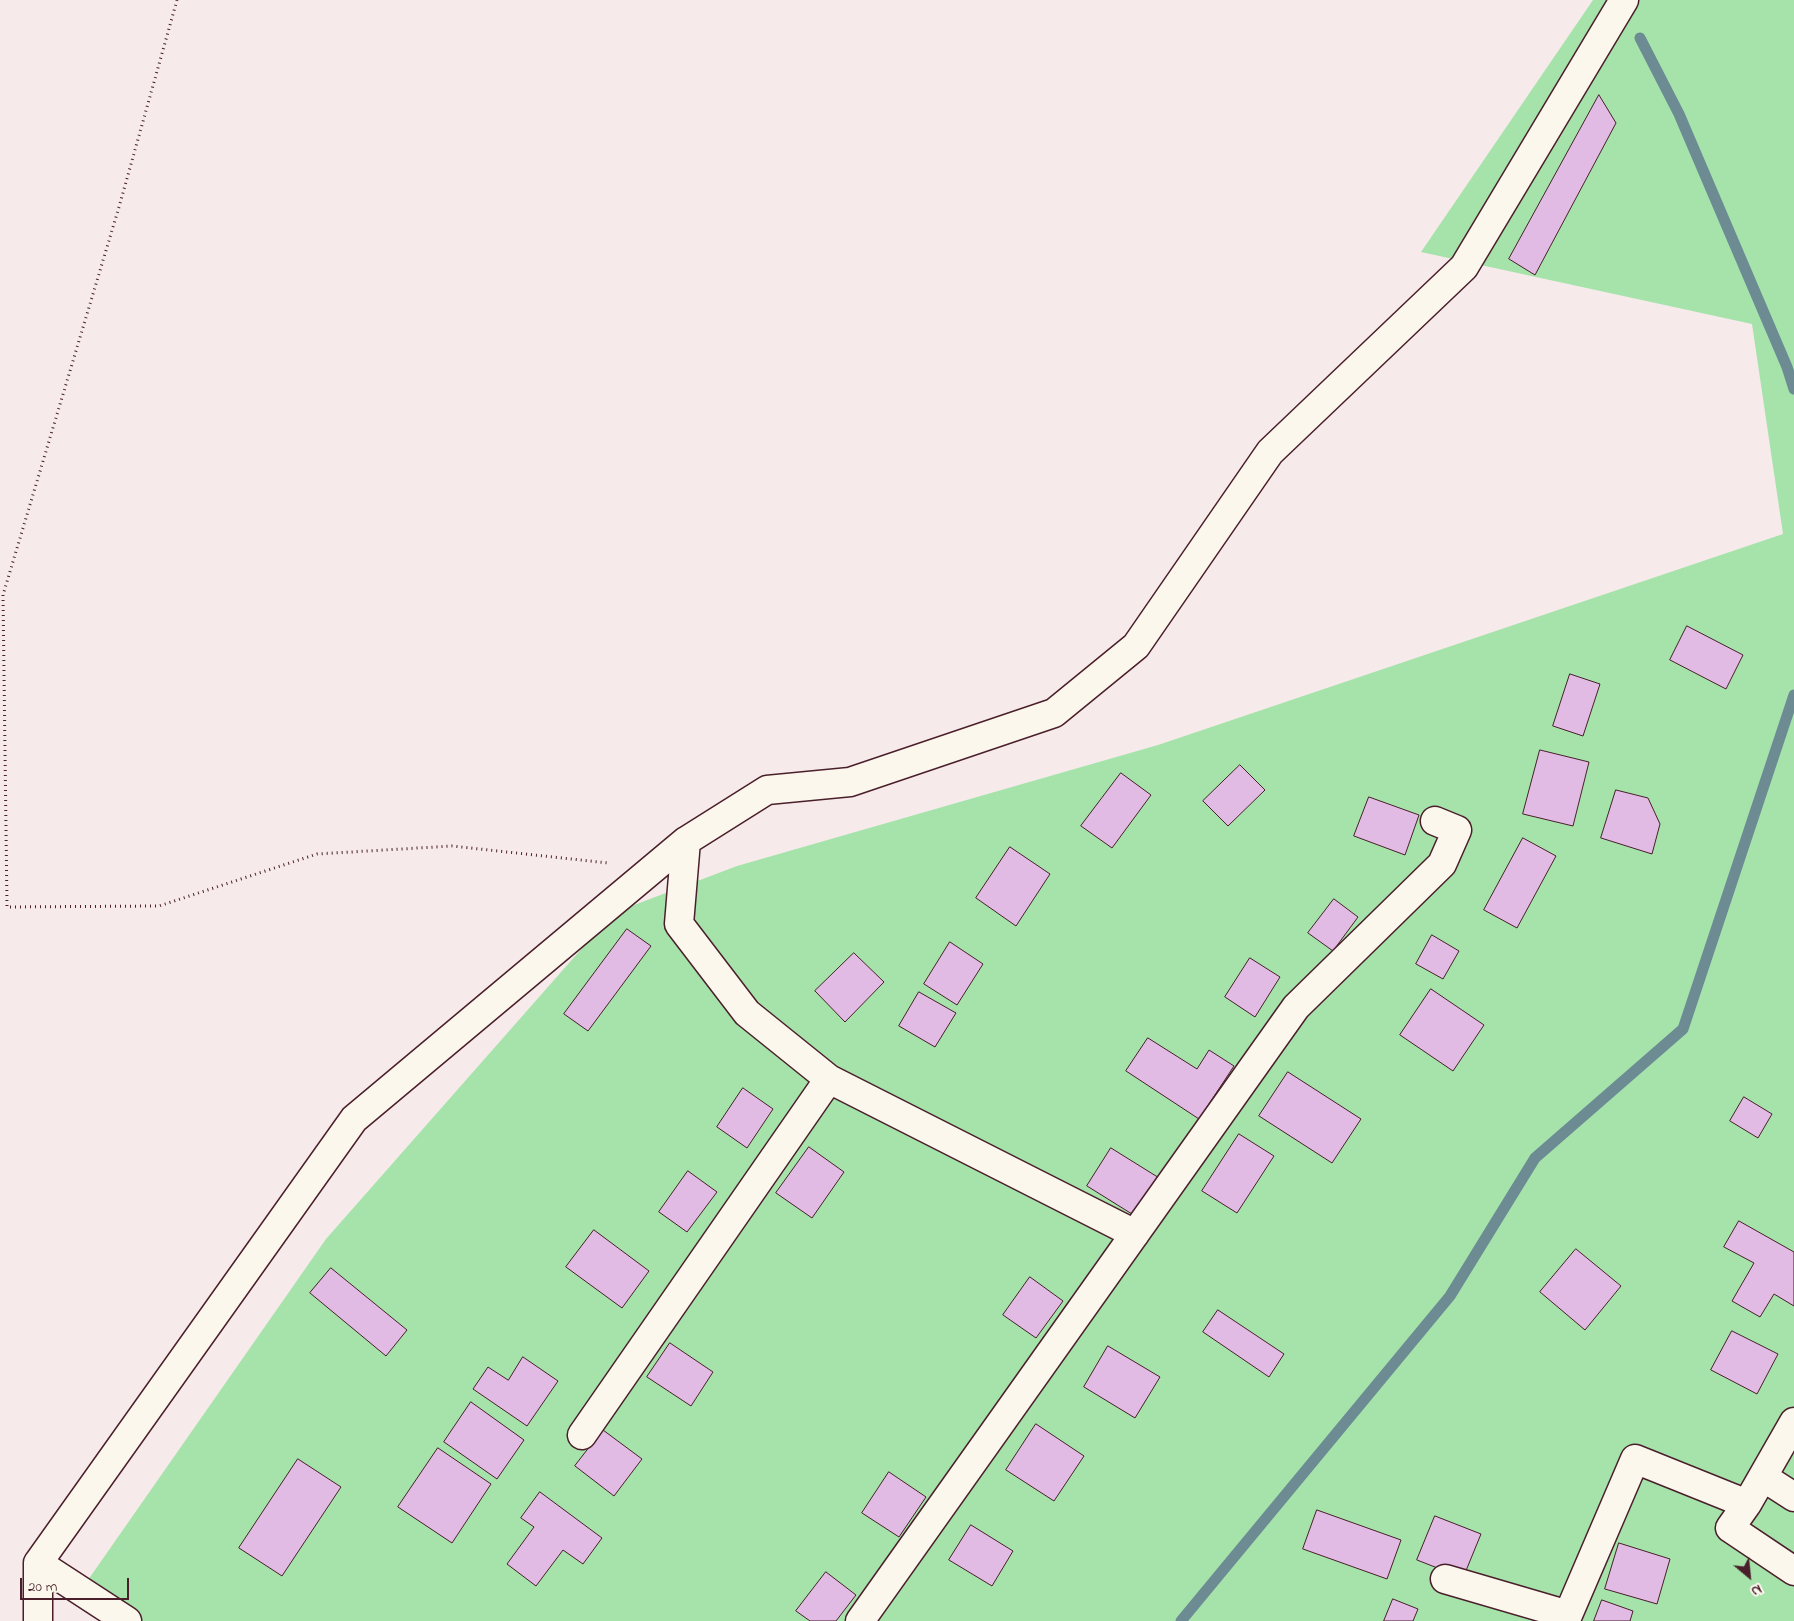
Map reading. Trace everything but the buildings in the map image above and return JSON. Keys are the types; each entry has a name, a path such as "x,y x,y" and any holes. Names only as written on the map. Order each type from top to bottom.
{"street":[{"path":"38,1621 38,1564 354,1119 686,841 768,790 850,782 1054,713 1136,646 1270,452 1464,267 1624,0"},
{"path":"860,1621 1296,1007 1442,864 1457,830 1435,820"},
{"path":"686,841 679,924 747,1012 829,1079 1135,1234"},
{"path":"582,1436 829,1079"},
{"path":"1794,1422 1747,1504 1730,1528 1794,1571"},
{"path":"1446,1579 1568,1615 1635,1459 1747,1504"},
{"path":"1763,1477 1794,1497"},
{"path":"38,1564 127,1621"}],"path":[{"path":"177,0 119,207 3,595 7,907 159,906 317,854 327,853 452,846 653,868"}],"green space":[{"path":"1593,0 1794,0 1794,1621 99,1621 74,1600 326,1239 613,913 737,866 1158,745 1783,534 1752,324 1421,252"}],"waterway":[{"path":"1640,38 1679,114 1787,367 1794,389"},
{"path":"1181,1621 1450,1296 1535,1158 1683,1029 1794,695"}]}
